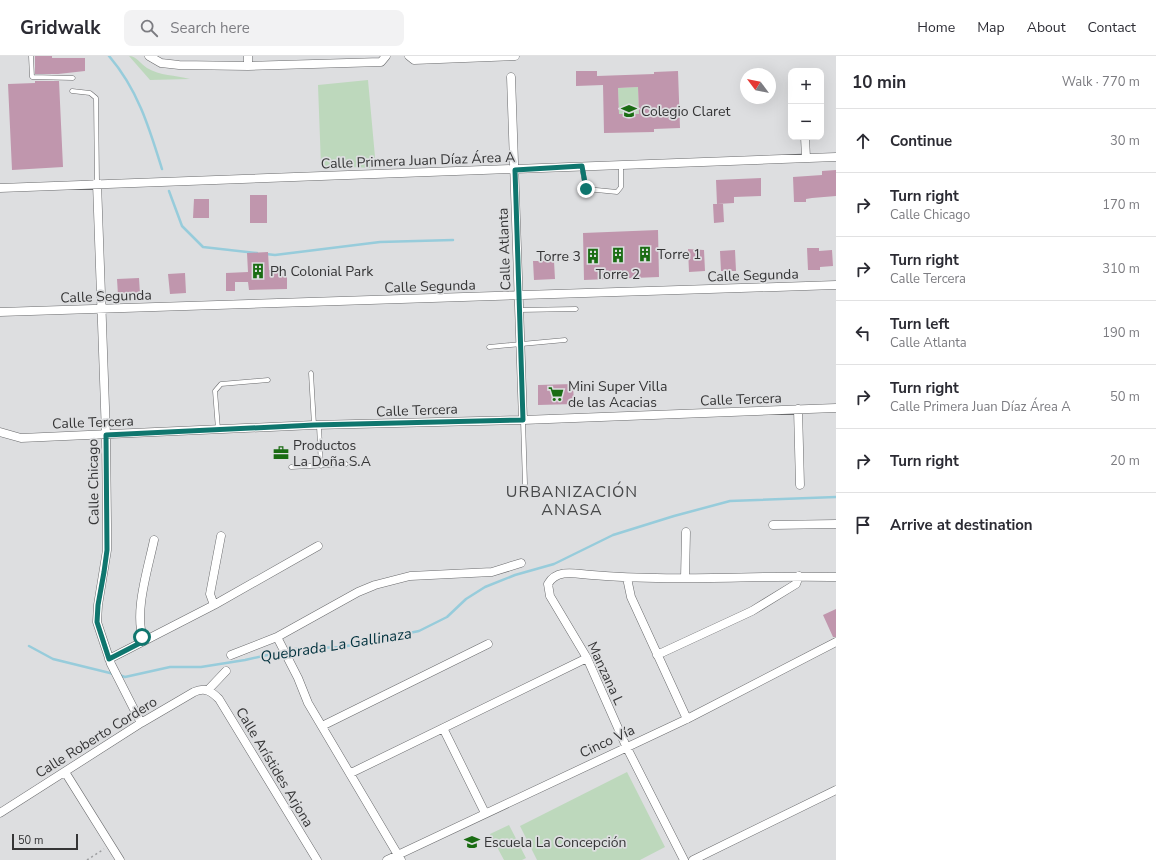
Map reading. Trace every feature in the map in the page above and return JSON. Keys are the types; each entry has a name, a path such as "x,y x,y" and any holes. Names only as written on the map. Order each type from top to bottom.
{"street":[{"path":"150,56 161,63 178,65 248,66 325,60 381,62 386,56"},
{"path":"248,56 248,66"},
{"path":"409,56 414,60 515,56"},
{"name":"Calle Atlanta","path":"511,77 523,420"},
{"path":"805,140 806,158"},
{"name":"Calle Primera Juan Díaz Área A","path":"0,188 97,183 515,170 582,166 836,157"},
{"name":"Calle Chicago","path":"97,183 100,309 106,435 107,550 98,605 97,622 110,662 141,723"},
{"name":"Calle Segunda","path":"0,312 836,285"},
{"name":"Calle Tercera","path":"0,432 21,438 836,408"},
{"path":"798,410 800,485"},
{"path":"773,525 836,524"},
{"path":"685,578 686,532"},
{"path":"214,605 210,594 221,536"},
{"path":"144,641 140,626 141,605 154,540"},
{"path":"110,662 144,641 214,605 318,546"},
{"path":"231,655 279,641 358,592 375,585 410,576 492,572 521,563"},
{"name":"Manzana L","path":"627,578 570,573 555,576 548,584 550,596 587,658 626,746 682,857"},
{"path":"658,655 752,611 796,584 799,576"},
{"path":"687,719 631,597 627,578 836,577"},
{"path":"279,641 308,704 351,773 399,857"},
{"name":"Cinco Vía","path":"387,860 399,857 485,813 626,746 687,719 836,642"},
{"path":"322,726 488,644"},
{"path":"351,773 587,658"},
{"path":"208,690 226,671"},
{"name":"Calle Roberto Cordero","path":"0,813 141,723 200,689 208,690"},
{"name":"Calle Arístides Arjona","path":"208,690 219,699 317,860"},
{"path":"443,728 485,813"},
{"path":"65,772 120,860"},
{"path":"693,860 836,790"}],"lane":[{"path":"31,56 32,77 73,78"},
{"path":"72,91 90,93 96,98 97,183"},
{"path":"582,166 585,187 588,191 617,192 621,187 621,165"},
{"path":"519,310 576,310"},
{"path":"489,347 565,340"},
{"path":"311,373 320,466"},
{"path":"218,430 215,391 217,387 221,384 268,380"},
{"path":"523,420 525,484"},
{"path":"291,467 346,464"}],"path":[{"path":"87,860 111,845"}],"green space":[{"path":"129,56 132,56 152,71 190,79 150,80"},
{"path":"368,80 376,168 321,166 318,85"},
{"path":"638,87 639,114 619,114 618,88"},
{"path":"627,772 665,847 640,860 537,860 520,826"},
{"path":"509,825 526,858 522,860 504,860 490,834"}],"building":[{"path":"35,56 52,56 52,58 85,58 85,71 58,74 35,74"},
{"path":"576,71 597,71 597,76 654,74 654,72 678,71 680,128 654,129 654,132 604,133 603,85 576,86","holes":["638,87 639,114 619,114 618,88"]},
{"path":"35,81 59,81 63,167 12,170 8,84 35,83"},
{"path":"836,170 836,196 806,199 806,202 794,202 793,177 822,175 822,171"},
{"path":"761,178 761,196 734,197 734,203 717,204 716,180"},
{"path":"250,195 267,195 267,223 250,223"},
{"path":"194,199 209,199 209,218 193,218"},
{"path":"713,204 723,204 724,222 714,223"},
{"path":"658,230 659,277 584,280 583,233"},
{"path":"807,248 819,248 819,251 832,250 833,266 820,267 820,270 808,270"},
{"path":"688,249 704,250 705,271 689,272"},
{"path":"735,250 736,271 721,271 720,251"},
{"path":"268,252 269,270 287,270 287,289 249,290 248,282 235,282 235,291 226,291 226,273 248,272 247,253"},
{"path":"533,261 554,261 555,279 534,280"},
{"path":"185,273 186,293 170,294 168,274"},
{"path":"139,278 140,294 118,295 117,279"},
{"name":"Mini Super Villa de las Acacias","path":"573,384 574,404 538,405 538,385"},
{"path":"836,609 836,637 833,637 823,615"}],"waterway":[{"path":"109,56 128,82 142,110 162,169"},
{"path":"169,191 182,226 203,247 257,253"},
{"path":"266,254 275,255 380,242 453,240"},
{"name":"Quebrada La Gallinaza","path":"119,675 125,677 170,667 201,667 245,660 295,649 342,647 419,631 447,617 466,599 485,587 515,575 554,564 613,535 674,516 730,501 836,497"},
{"name":"Quebrada La Gallinaza","path":"29,646 53,659 114,674"}],"place":[{"name":"Colegio Claret","path":"629,111"},
{"name":"Torre 1","path":"645,254"},
{"name":"Torre 2","path":"618,255"},
{"name":"Torre 3","path":"593,256"},
{"name":"Ph Colonial Park","path":"258,271"},
{"name":"Mini Super Villa de las Acacias","path":"556,394"},
{"name":"Productos La Doña S.A","path":"281,453"},
{"name":"Escuela La Concepción","path":"472,842"}],"district":[{"name":"URBANIZACIÓN ANASA","path":"572,500"}],"route":[{"path":"142,637 144,641 109,659 97,622 100,590 107,550 106,435 314,425 523,420 515,170 582,166 586,189"}]}
